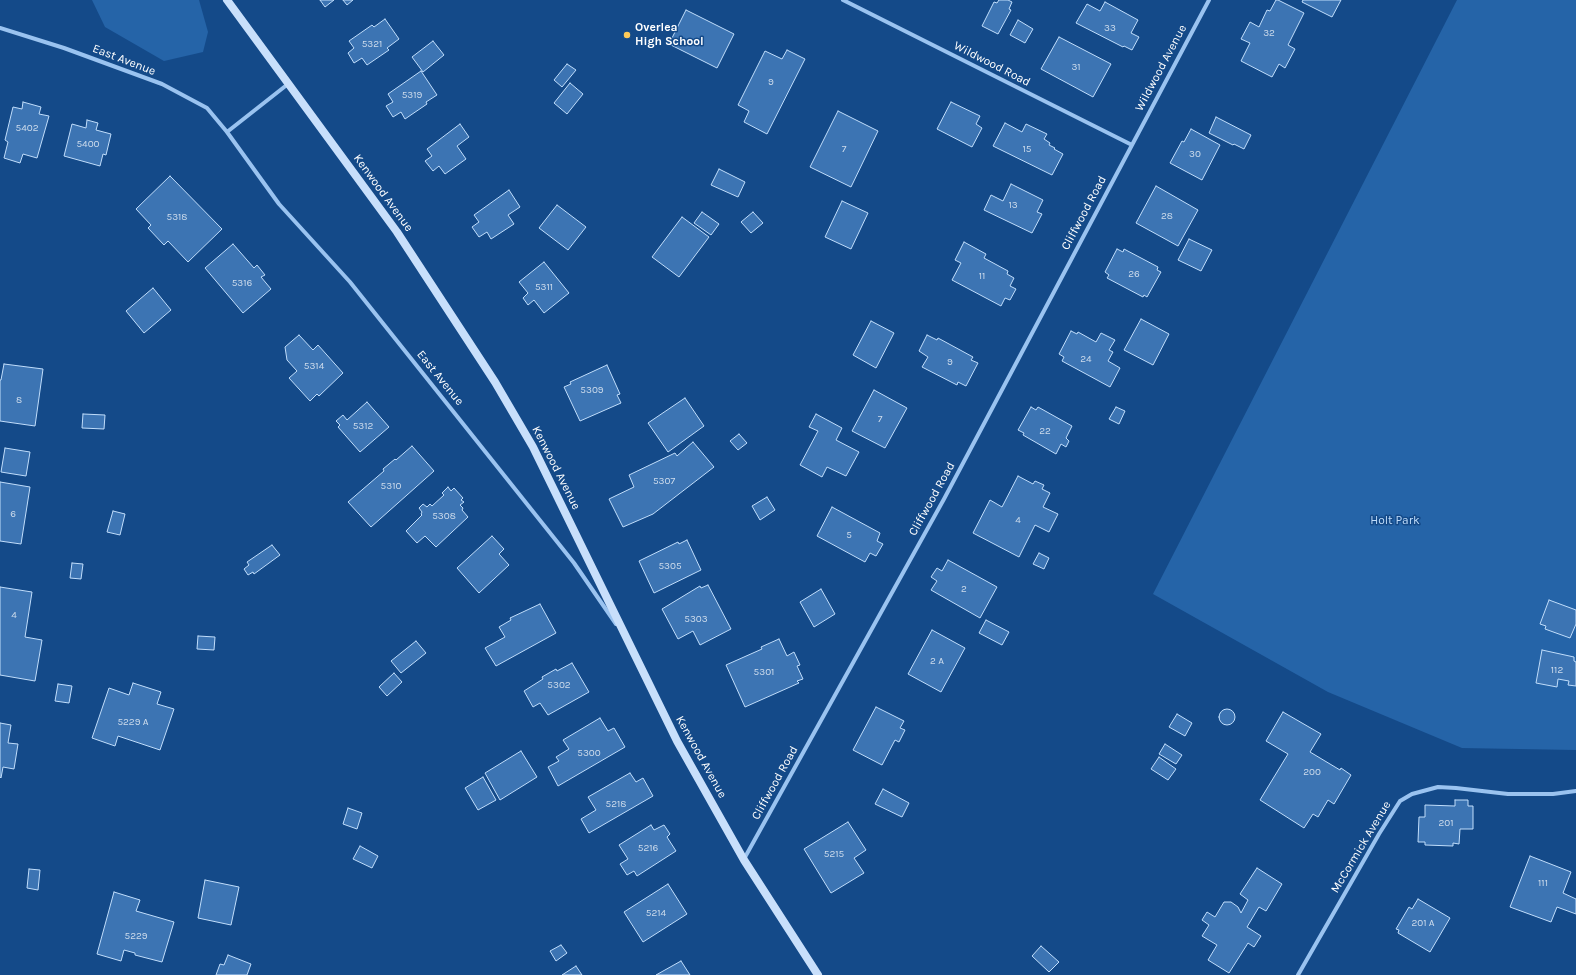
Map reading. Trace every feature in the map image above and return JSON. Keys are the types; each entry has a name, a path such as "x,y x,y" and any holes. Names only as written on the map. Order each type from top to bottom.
{"main road":[{"name":"Kenwood Avenue","path":"227,0 397,232 495,382 534,447 677,741 744,860 818,975"}],"street":[{"name":"Wildwood Road","path":"843,0 1132,145"},
{"name":"Wildwood Avenue","path":"1132,145 1209,0"},
{"name":"East Avenue","path":"0,28 64,48 162,84 207,108 227,132 279,204 350,282 574,563 629,643"},
{"path":"227,132 289,84"},
{"name":"Cliffwood Road","path":"744,860 944,499 1132,145"},
{"name":"McCormick Avenue","path":"1298,975 1379,834 1400,801 1412,794 1438,787 1508,794 1553,794 1576,791"}],"green space":[{"path":"92,0 199,0 208,32 203,52 164,61 105,27"},
{"name":"Holt Park","path":"1457,0 1576,0 1576,750 1462,748 1328,692 1153,594"}],"building":[{"path":"320,0 334,0 325,7"},
{"path":"343,0 353,0 347,5"},
{"path":"999,0 1008,0 1012,2 1009,9 1011,10 998,34 982,26 994,2 997,3"},
{"path":"1276,0 1304,13 1288,45 1295,49 1285,68 1279,64 1272,77 1241,61 1250,43 1241,39 1250,22 1259,27 1267,10 1270,11"},
{"path":"1303,0 1341,0 1332,17 1302,2"},
{"path":"1105,2 1138,20 1131,33 1139,37 1132,50 1124,46 1123,47 1076,23 1087,4 1100,11"},
{"path":"686,10 734,34 717,68 669,44"},
{"path":"385,19 399,39 387,48 389,50 367,65 362,58 354,63 348,53 354,48 349,41 372,25 374,27"},
{"path":"1018,20 1033,29 1025,43 1010,35"},
{"path":"1059,37 1111,64 1093,97 1041,69"},
{"path":"433,41 444,55 423,72 412,57"},
{"path":"787,50 805,59 767,134 744,122 749,111 738,105 765,51 782,59"},
{"path":"567,64 576,70 562,87 554,80"},
{"path":"421,71 437,95 405,119 401,112 393,117 386,106 393,102 388,94"},
{"path":"570,83 583,94 567,114 554,103"},
{"path":"23,102 41,107 39,114 49,116 37,158 23,154 20,163 4,158 8,142 5,140 13,107 22,109"},
{"path":"951,102 980,116 976,124 982,128 972,147 937,129"},
{"path":"838,111 878,131 851,187 810,167"},
{"path":"1216,117 1251,135 1244,149 1209,133"},
{"path":"87,120 98,123 96,130 111,134 106,155 103,154 100,166 64,156 72,124 86,128"},
{"path":"1005,123 1022,132 1026,124 1047,134 1044,139 1050,143 1049,145 1055,148 1054,149 1063,154 1052,175 993,146"},
{"path":"460,124 469,137 457,146 466,159 445,174 439,166 433,171 425,161 432,156 427,149"},
{"path":"1191,129 1220,145 1202,180 1170,163 1182,141 1184,142"},
{"path":"719,169 745,182 738,197 711,185"},
{"path":"170,176 222,229 188,262 168,241 164,245 148,228 151,225 136,209"},
{"path":"1011,184 1043,200 1037,212 1042,214 1032,233 984,210 991,195 1003,201"},
{"path":"1156,186 1198,210 1178,246 1136,223"},
{"path":"509,190 520,207 508,215 514,224 491,239 487,232 479,237 472,227 479,222 474,215"},
{"path":"842,201 868,213 851,249 825,237"},
{"path":"557,205 586,227 568,250 539,228"},
{"path":"702,212 719,224 711,235 694,223"},
{"path":"753,212 763,223 751,233 741,222"},
{"path":"682,217 709,237 679,277 652,257"},
{"path":"1189,239 1212,250 1201,271 1178,260"},
{"path":"964,242 986,254 984,258 1008,271 1007,274 1014,278 1010,286 1016,289 1010,300 1005,298 1001,306 952,280 961,263 955,260"},
{"path":"233,244 254,268 257,265 265,275 261,277 271,289 243,313 205,268"},
{"path":"1117,249 1123,252 1124,249 1158,267 1157,270 1161,272 1147,297 1144,295 1143,297 1107,278 1109,275 1105,272"},
{"path":"544,262 569,293 544,313 534,300 528,305 523,298 528,293 519,282"},
{"path":"153,288 171,310 144,333 126,311"},
{"path":"1141,319 1169,334 1153,365 1124,350"},
{"path":"871,321 894,333 876,368 853,355"},
{"path":"1071,331 1077,334 1078,332 1096,342 1101,333 1115,340 1109,350 1113,352 1108,361 1120,368 1110,387 1062,361 1064,357 1059,354"},
{"path":"299,335 313,350 318,345 343,373 319,396 317,394 310,401 289,378 297,371 287,360 285,347"},
{"path":"927,335 937,340 938,338 973,357 971,360 978,363 966,386 958,382 957,385 922,367 928,357 919,351"},
{"path":"4,364 43,369 35,426 0,421 0,380"},
{"path":"607,365 620,394 617,395 621,403 580,421 564,387 571,384 570,382"},
{"path":"874,390 907,408 885,448 852,431"},
{"path":"685,398 704,426 668,452 648,423"},
{"path":"367,402 389,427 360,452 338,427 340,425 336,421 343,415 347,420"},
{"path":"1031,407 1036,410 1038,407 1072,426 1066,438 1069,441 1066,447 1061,444 1056,454 1023,435 1024,433 1018,430"},
{"path":"1116,407 1125,411 1119,424 1109,419"},
{"path":"83,414 105,415 104,429 82,428"},
{"path":"816,414 842,428 836,440 859,452 846,476 827,467 822,477 800,465 818,431 809,427"},
{"path":"739,434 747,443 738,450 730,441"},
{"path":"693,442 714,467 653,514 623,527 609,499 634,487 629,475 675,453 677,456"},
{"path":"412,446 434,471 371,527 348,502 384,471 383,469"},
{"path":"5,448 30,452 26,476 1,472"},
{"path":"1018,476 1033,484 1035,481 1044,485 1042,489 1050,493 1043,507 1058,514 1049,532 1035,525 1019,557 973,533 990,500 1002,507"},
{"path":"0,482 30,487 21,544 0,541"},
{"path":"448,487 451,491 454,488 463,498 461,500 464,502 460,505 468,517 436,547 425,536 417,543 406,531 422,515 419,508 423,504 427,507 430,504 432,506 444,495 442,493"},
{"path":"767,497 775,510 760,520 752,506"},
{"path":"832,507 880,533 877,541 883,544 876,556 870,553 865,562 817,536"},
{"path":"113,511 125,514 120,535 107,532"},
{"path":"492,536 504,549 499,554 509,565 479,593 457,568"},
{"path":"687,540 701,570 654,593 639,561 678,542 679,544"},
{"path":"272,545 280,555 254,574 253,572 248,575 244,569 249,565 247,562"},
{"path":"1039,553 1049,558 1044,569 1033,564"},
{"path":"948,560 997,587 980,618 931,590 937,581 931,577 937,568 942,571"},
{"path":"72,563 83,564 81,579 70,578"},
{"path":"708,585 731,629 700,645 693,631 678,639 662,609 700,586 701,588"},
{"path":"0,587 32,592 25,637 42,640 35,681 0,675"},
{"path":"821,589 835,614 814,627 800,602"},
{"path":"1549,600 1576,610 1576,624 1570,638 1545,629 1546,626 1540,624"},
{"path":"540,604 556,633 496,666 485,648 505,637 499,627 511,620 510,618"},
{"path":"986,620 1009,632 1002,645 979,633"},
{"path":"932,630 965,648 941,692 908,674"},
{"path":"198,636 215,637 214,650 197,649"},
{"path":"779,639 787,656 794,652 800,665 797,666 803,679 797,681 799,683 745,707 726,665 762,649 761,647"},
{"path":"416,641 426,653 401,673 391,661"},
{"path":"1542,650 1574,657 1574,661 1576,662 1576,686 1568,685 1569,681 1558,679 1557,687 1536,683"},
{"path":"572,663 589,692 548,715 540,703 533,707 524,691 543,679 542,677 556,669 557,671"},
{"path":"394,673 402,682 387,696 379,687"},
{"path":"133,683 161,692 157,704 174,709 160,750 118,736 115,746 92,738 109,688 129,695"},
{"path":"58,684 72,686 69,703 55,701"},
{"path":"876,707 904,721 900,728 905,730 899,742 895,740 882,765 853,750"},
{"path":"1227,709 1233,711 1235,717 1233,723 1227,725 1221,723 1219,717 1221,711"},
{"path":"1283,712 1321,734 1310,752 1340,770 1341,768 1351,775 1334,804 1328,800 1318,817 1313,814 1304,828 1260,800 1288,754 1266,741"},
{"path":"1177,714 1192,723 1185,736 1169,727"},
{"path":"600,718 608,731 614,728 625,747 558,786 548,767 559,761 556,757 569,749 563,740"},
{"path":"0,723 11,725 8,743 18,744 14,769 3,767 1,778 0,777"},
{"path":"1165,744 1182,755 1176,764 1159,754"},
{"path":"521,751 537,777 500,800 485,773"},
{"path":"1159,757 1176,769 1168,780 1151,769"},
{"path":"630,773 636,782 643,778 653,796 589,833 581,819 596,810 588,797"},
{"path":"483,777 496,800 478,810 465,788"},
{"path":"883,789 909,803 902,817 875,804"},
{"path":"1455,800 1468,800 1468,806 1473,806 1473,829 1460,829 1459,844 1453,843 1453,846 1425,845 1425,842 1418,842 1419,817 1425,817 1425,805 1455,806"},
{"path":"348,808 362,813 357,829 343,824"},
{"path":"848,822 866,850 854,858 864,873 831,893 804,849"},
{"path":"651,825 654,830 664,825 670,834 667,837 676,851 637,876 634,871 627,875 620,864 628,859 619,845"},
{"path":"360,846 378,856 372,868 353,859"},
{"path":"1530,856 1571,872 1563,893 1576,899 1576,914 1557,907 1551,922 1510,907"},
{"path":"1257,868 1282,884 1266,911 1259,907 1247,927 1261,936 1254,947 1248,943 1229,973 1208,960 1217,945 1202,936 1209,925 1202,920 1207,912 1215,917 1224,902 1231,902 1238,907 1241,913 1248,900 1240,894"},
{"path":"29,869 40,870 38,890 27,888"},
{"path":"205,880 239,887 231,925 198,918"},
{"path":"668,884 687,914 643,942 624,912"},
{"path":"114,892 140,900 136,911 174,922 162,962 135,955 135,953 124,950 121,961 97,954"},
{"path":"1418,899 1450,918 1430,952 1398,933 1399,930 1396,929 1409,907 1412,909"},
{"path":"561,945 567,953 556,961 550,951"},
{"path":"1041,946 1059,962 1049,972 1032,956"},
{"path":"228,955 251,964 247,975 216,975 220,964 224,965"},
{"path":"681,961 690,975 656,975"},
{"path":"576,966 582,975 562,975"}],"place":[{"name":"Overlea High School","path":"627,35"}]}
